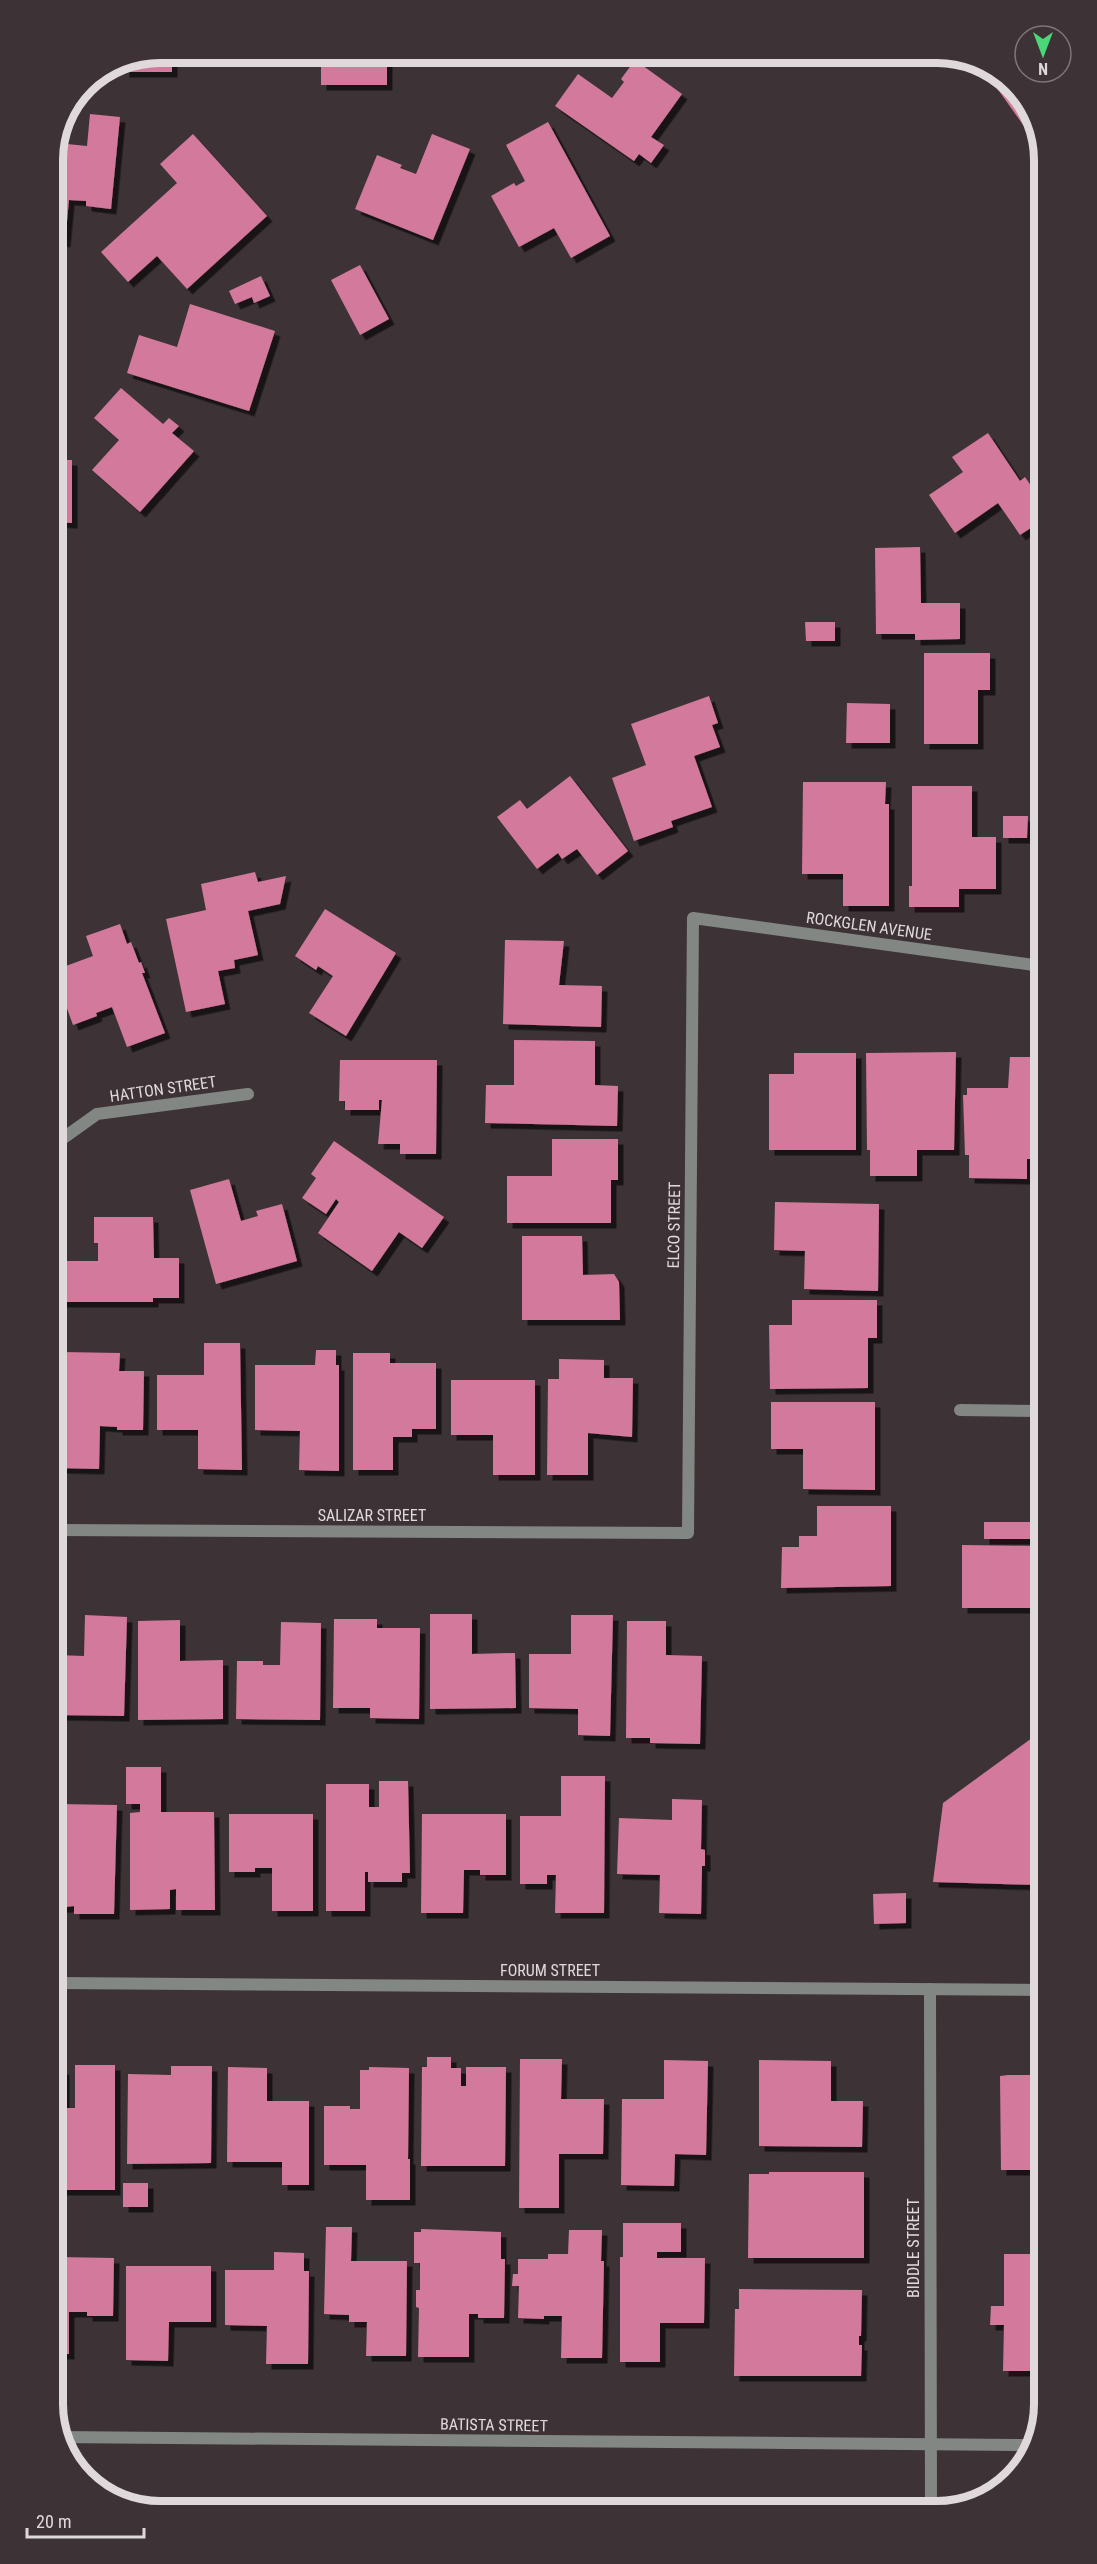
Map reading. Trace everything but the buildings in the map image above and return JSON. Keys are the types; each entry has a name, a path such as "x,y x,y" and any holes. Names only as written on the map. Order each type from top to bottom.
{"street":[{"name":"ROCKGLEN AVENUE","path":"693,918 1034,965"},
{"name":"ELCO STREET","path":"688,1533 693,918"},
{"name":"HATTON STREET","path":"63,1138 97,1114 248,1094"},
{"path":"960,1410 1034,1411"},
{"name":"SALIZAR STREET","path":"63,1530 688,1533"},
{"name":"FORUM STREET","path":"63,1983 1034,1990"},
{"name":"BIDDLE STREET","path":"930,1989 931,2501"},
{"name":"BATISTA STREET","path":"69,2437 1025,2445"}]}
